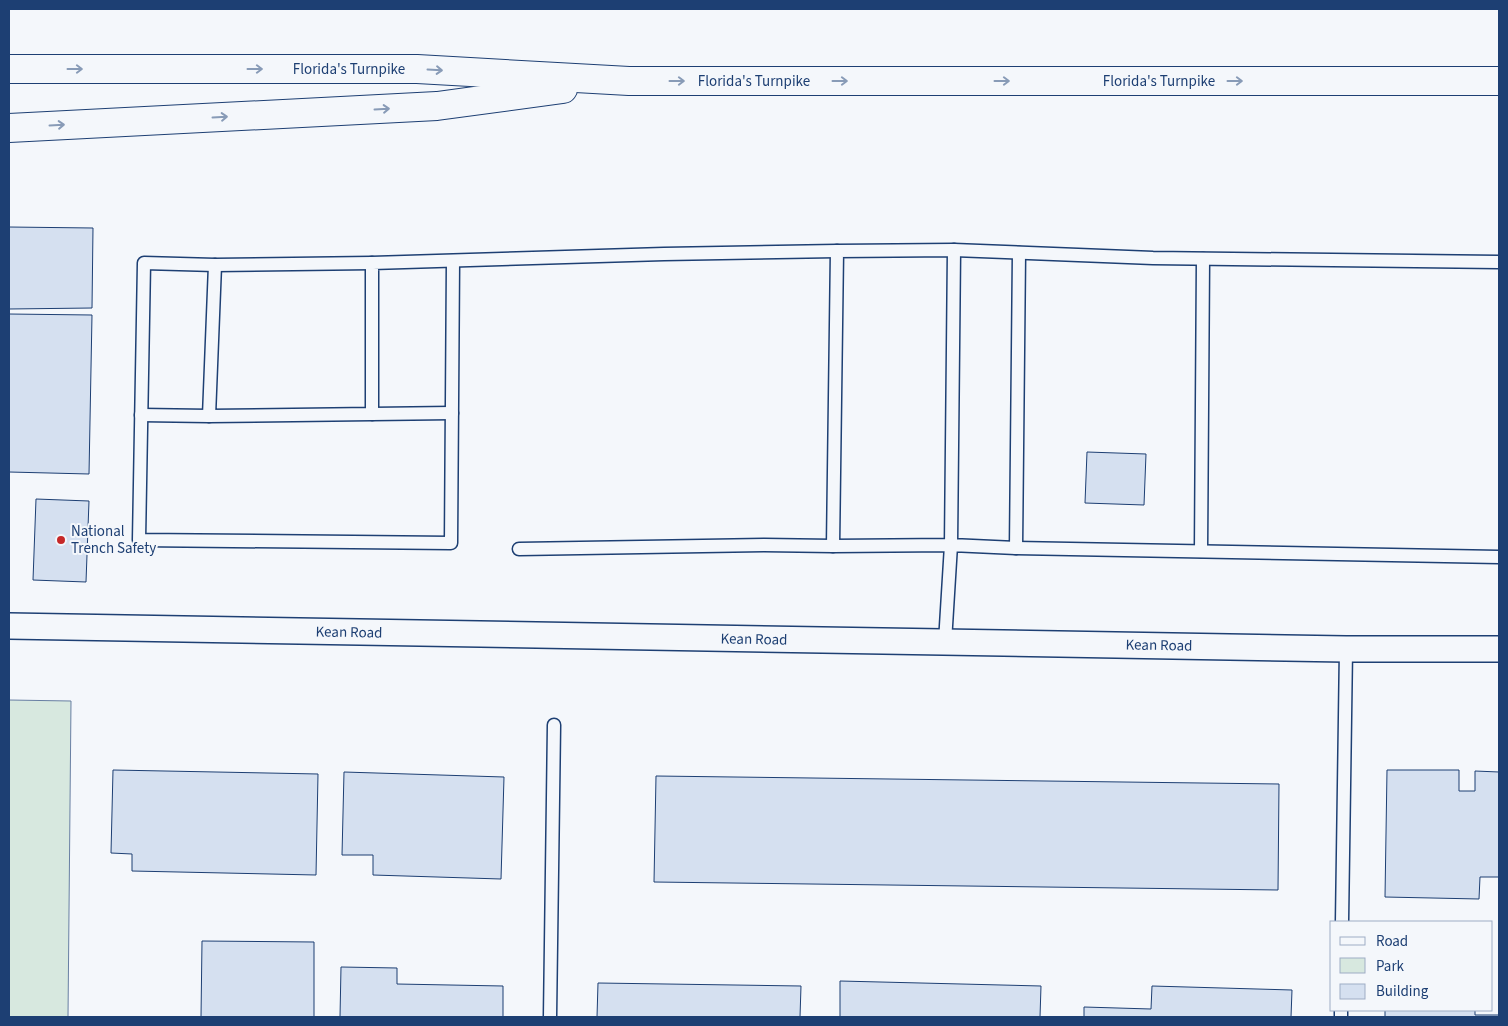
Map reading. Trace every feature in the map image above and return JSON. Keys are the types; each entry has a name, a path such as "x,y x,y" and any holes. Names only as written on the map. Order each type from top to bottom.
{"highway":[{"name":"Florida's Turnpike","path":"9,69 417,69 629,80 1499,81"},
{"path":"9,128 437,106 629,80"}],"street":[{"name":"Kean Road","path":"9,626 1499,650"}],"lane":[{"path":"945,642 951,545 954,250"},
{"path":"453,261 451,542 139,540 144,263 215,266 453,261 654,254 954,250 1154,258 1499,262"},
{"path":"833,546 837,251"},
{"path":"1016,548 1020,253"},
{"path":"1201,551 1203,259"},
{"path":"372,263 372,414"},
{"path":"209,416 215,266"},
{"path":"141,415 452,413"},
{"path":"519,549 764,545 951,545 1016,548 1499,557"},
{"path":"1342,921 1346,649"},
{"path":"550,1017 554,725"}],"green space":[{"path":"9,700 71,701 68,1017 9,1017"}],"building":[{"path":"9,227 93,228 92,308 9,309"},
{"path":"9,314 92,315 89,474 9,472"},
{"path":"1087,452 1146,454 1144,505 1085,503"},
{"name":"National Trench Safety","path":"36,499 89,501 86,582 33,580"},
{"path":"113,770 318,774 316,875 132,871 132,854 111,853"},
{"path":"1387,770 1459,770 1459,791 1475,791 1475,771 1499,772 1499,877 1480,877 1479,899 1385,897"},
{"path":"344,772 504,777 501,879 373,875 373,855 342,855"},
{"path":"656,776 1279,784 1278,890 654,882"},
{"path":"202,941 314,942 314,1017 201,1017"},
{"path":"341,967 397,968 397,984 503,986 503,1017 340,1017"},
{"path":"840,981 1041,986 1040,1017 840,1017"},
{"path":"598,983 801,986 800,1017 597,1017"},
{"path":"1152,986 1292,990 1291,1017 1084,1017 1084,1007 1151,1009"},
{"path":"1385,1011 1475,1011 1475,1015 1499,1015 1499,1017 1385,1017"}],"place":[{"name":"National Trench Safety","path":"61,540"}]}
